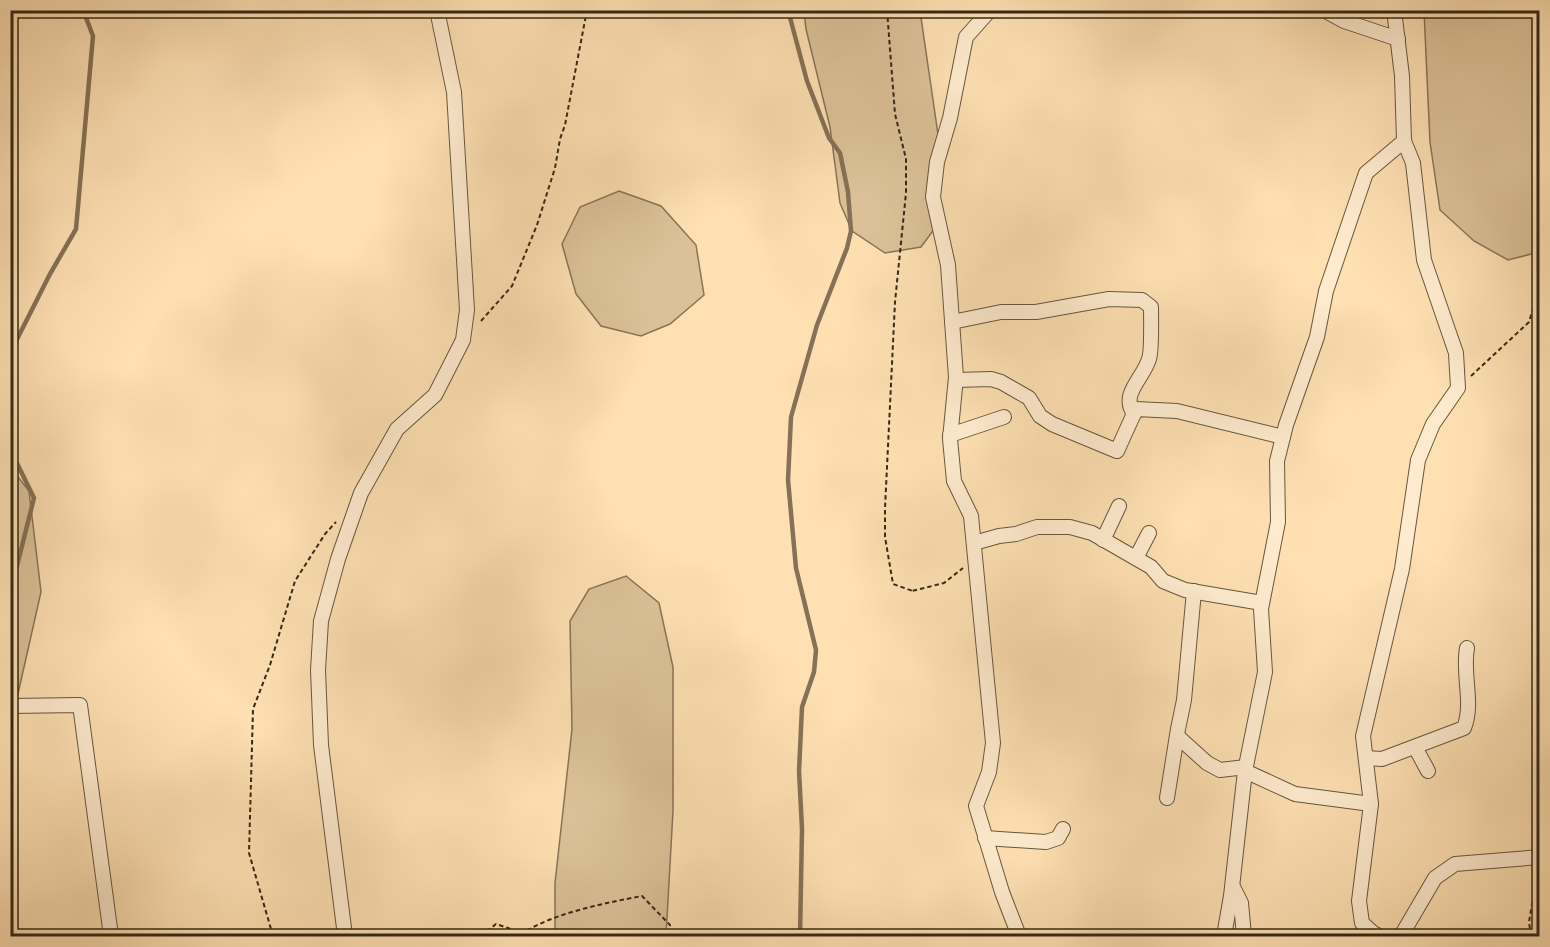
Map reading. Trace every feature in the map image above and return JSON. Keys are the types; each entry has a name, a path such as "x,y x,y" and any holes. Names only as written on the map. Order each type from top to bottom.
{"street":[{"path":"345,936 321,745 318,670 321,621 338,559 361,494 397,429 435,395 463,340 467,310 453,92 437,10"},
{"path":"990,10 966,37 950,118 937,162 933,197 948,265 956,380 950,435 954,481 971,516 993,743 989,772 976,806 1002,892 1019,936"},
{"path":"1324,10 1344,21 1398,39"},
{"path":"1380,936 1362,923 1359,901 1371,804 1363,736 1402,569 1418,460 1433,424 1458,388 1456,353 1424,260 1413,163 1404,141 1402,76 1394,10"},
{"path":"1224,936 1233,886 1245,769 1265,672 1262,603 1278,522 1276,461 1317,337 1326,291 1366,173 1404,141"},
{"path":"952,322 1001,312 1036,312 1109,300 1142,300 1151,308 1150,358 1128,398 1134,414"},
{"path":"956,380 991,379 1001,382 1029,398 1040,416 1052,424 1117,451 1136,410 1177,411 1283,437"},
{"path":"950,435 1004,417"},
{"path":"1103,540 1119,506"},
{"path":"974,543 1038,527 1070,527 1092,533 1136,558 1151,567 1163,580 1194,591 1262,603"},
{"path":"1136,558 1149,533"},
{"path":"1167,798 1184,700 1194,591"},
{"path":"1366,759 1382,759 1464,728 1469,716 1464,663 1467,648"},
{"path":"14,706 80,705 111,936"},
{"path":"1177,736 1207,763 1220,770 1245,769 1295,794 1371,804"},
{"path":"1415,747 1428,771"},
{"path":"985,838 1046,842 1058,838 1063,829"},
{"path":"1401,936 1435,878 1455,864 1539,857"},
{"path":"1233,886 1241,903 1244,936"}],"lane":[{"path":"10,52 15,10"}],"path":[{"path":"463,340 512,286 537,225 555,168 565,125 586,10"},
{"path":"887,10 895,114 906,159 906,193 896,302 885,508 885,537 893,584 913,591 944,583 975,559"},
{"path":"1458,388 1528,322 1539,286"},
{"path":"273,936 249,853 253,710 270,665 295,581 325,534 339,518"},
{"path":"1531,936 1529,922 1539,864"},
{"path":"481,936 496,924 523,933 566,915 642,896 670,925 670,936"}],"shaded area":[{"path":"804,11 920,11 940,148 938,224 921,247 885,253 852,231 840,203 830,127 806,29"},
{"path":"1424,11 1539,11 1539,252 1508,260 1474,241 1440,210 1430,142"},
{"path":"619,191 661,206 696,245 704,295 670,324 641,336 601,326 576,294 562,244 580,207"},
{"path":"11,468 29,491 41,592 17,698 11,742"},
{"path":"626,576 659,603 673,667 673,811 666,936 555,936 555,883 572,729 570,621 589,589"}],"waterway":[{"path":"10,353 50,274 76,229 93,36 83,10"},
{"path":"788,10 807,81 829,138 840,153 848,192 851,231 847,248 817,325 791,417 788,480 796,568 816,650 814,672 802,707 799,771 802,829 800,936"},
{"path":"10,449 34,498 10,594"}]}
